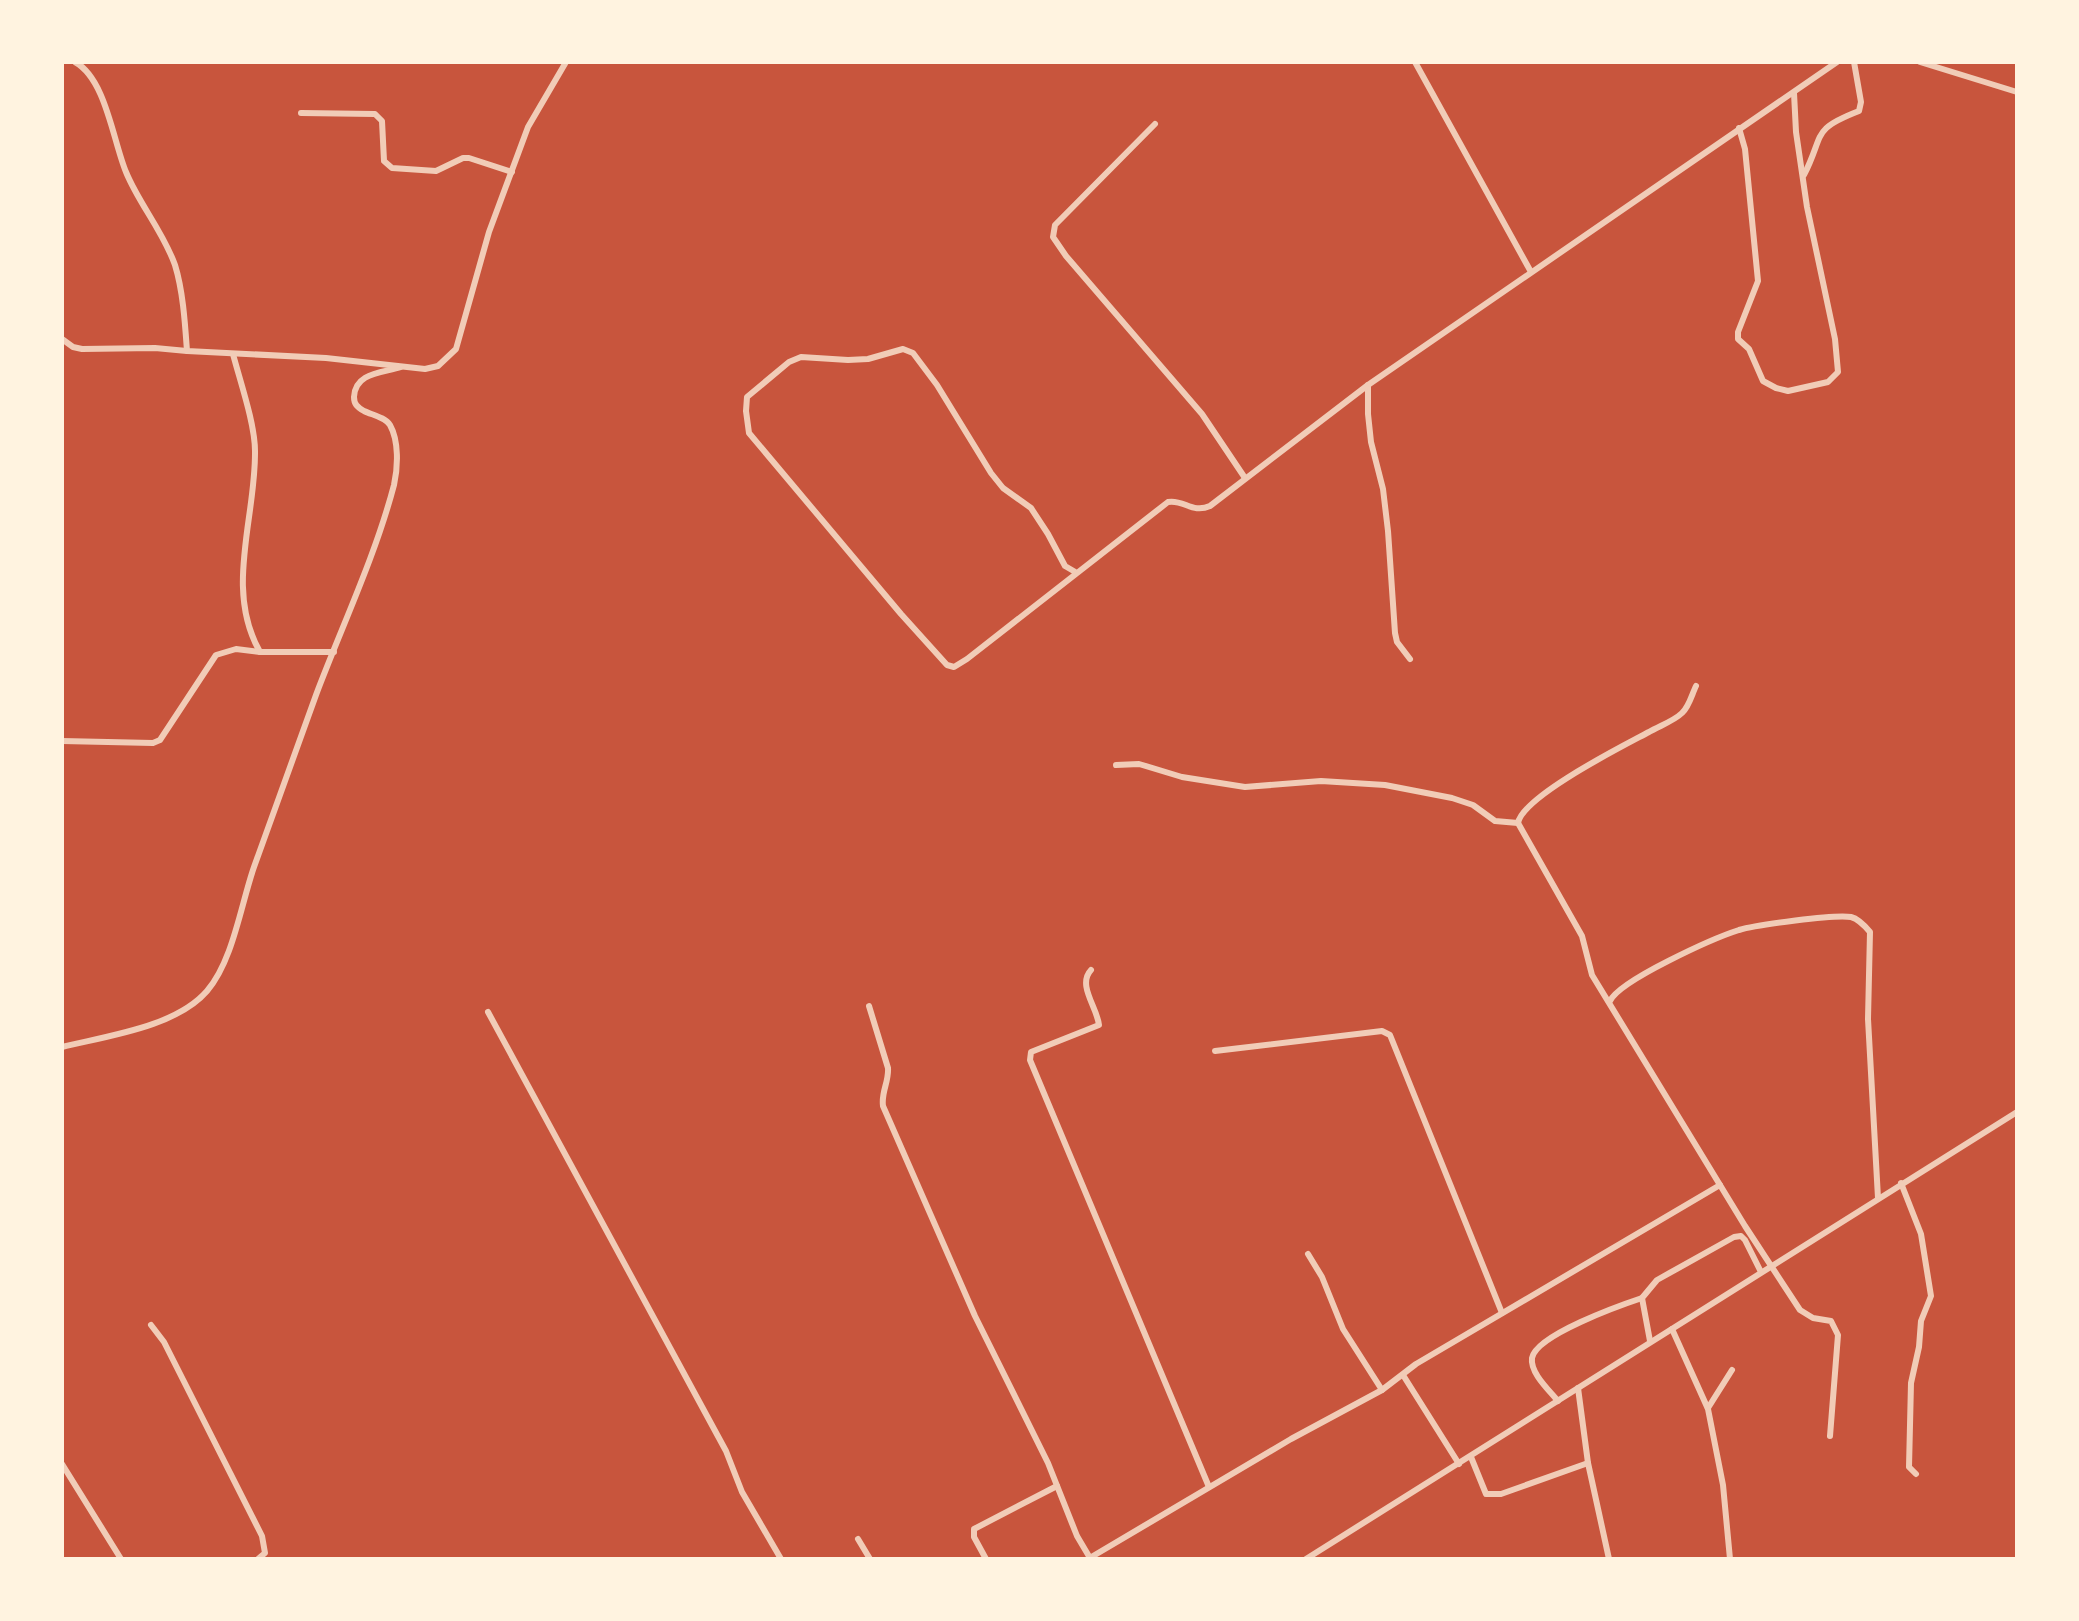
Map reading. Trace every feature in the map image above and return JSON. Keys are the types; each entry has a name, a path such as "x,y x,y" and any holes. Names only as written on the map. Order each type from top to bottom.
{"street":[{"path":"75,62 86,65 106,111 132,187 155,223 176,268 187,351"},
{"path":"62,339 82,349 155,348 326,358 425,369 438,366 456,349 489,232 528,127 566,62"},
{"path":"1415,62 1531,272"},
{"path":"1077,573 1065,566 1031,508 1003,488 991,473 937,385 913,353 903,349 868,359 848,360 801,357 789,362 747,397 749,433 901,614 949,666 954,667 967,659 1168,502 1177,501 1192,509 1205,508 1368,385 1837,62"},
{"path":"1803,177 1821,132 1859,111 1861,102 1854,62"},
{"path":"1920,62 2017,92"},
{"path":"1739,128 1745,149 1758,281 1738,339 1749,349 1768,386 1788,391 1828,382 1838,372 1835,339 1803,177 1794,93"},
{"path":"301,113 375,114 382,121 384,161 392,168 436,171 469,158 512,172"},
{"path":"1155,124 1055,225 1053,237 1202,414 1245,478"},
{"path":"233,354 255,449 254,482 243,551 243,583 248,624 260,652"},
{"path":"62,1047 169,1018 191,1007 216,978 397,472 390,426 385,420 355,404 357,384 368,375 404,366"},
{"path":"1368,385 1371,442 1383,489 1388,531 1395,633 1397,642 1410,659"},
{"path":"62,741 153,743 160,740 216,655 231,649 334,652"},
{"path":"1696,686 1683,713 1587,765 1527,808 1519,816 1518,823 1582,936 1592,975 1720,1185 1800,1310 1813,1318 1831,1321 1838,1335 1830,1436"},
{"path":"1116,765 1139,764 1182,777 1245,787 1321,781 1385,785 1452,798 1473,805 1495,821 1518,823"},
{"path":"1610,1001 1623,986 1740,930 1830,918 1850,917 1858,920 1870,932 1868,1019 1878,1198"},
{"path":"1091,970 1086,973 1085,983 1099,1025 1031,1052 1030,1060 1209,1487"},
{"path":"869,1006 889,1075 882,1094 883,1106 975,1316 1089,1558 1382,1390 1416,1364 1720,1185"},
{"path":"488,1012 726,1451 742,1492 781,1559"},
{"path":"1215,1051 1382,1031 1390,1035 1502,1313"},
{"path":"1306,1559 2017,1112"},
{"path":"1901,1183 1921,1234 1931,1296 1921,1321 1911,1383 1909,1467 1916,1474"},
{"path":"1558,1401 1535,1372 1532,1359 1560,1333 1593,1315 1642,1298 1657,1280 1734,1237 1741,1236 1745,1240 1761,1272"},
{"path":"1308,1254 1322,1277 1343,1329 1382,1390"},
{"path":"1642,1298 1650,1341"},
{"path":"151,1325 164,1342 262,1536 265,1553 258,1559"},
{"path":"1672,1329 1708,1409 1723,1485 1730,1559"},
{"path":"1708,1409 1732,1370"},
{"path":"1403,1375 1459,1464"},
{"path":"1578,1388 1588,1463 1609,1559"},
{"path":"1471,1457 1486,1494 1491,1495 1588,1463"},
{"path":"62,1464 121,1559"},
{"path":"986,1559 974,1537 974,1529 1057,1486"},
{"path":"858,1539 870,1559"}]}
